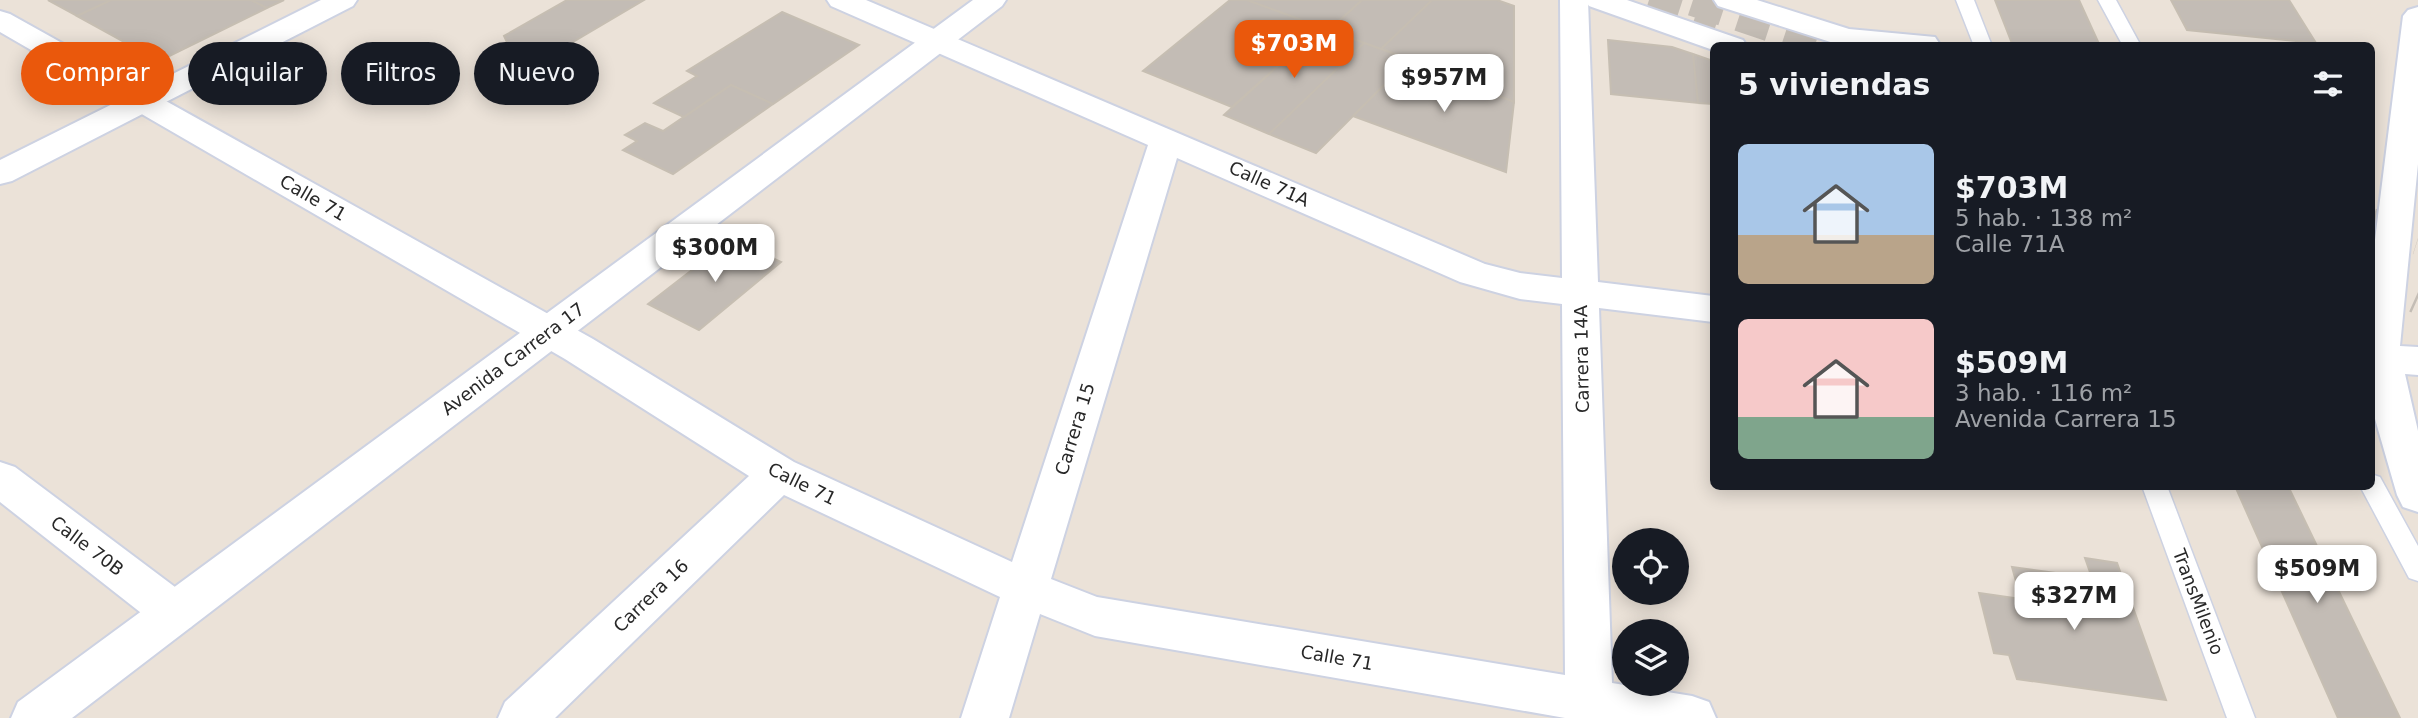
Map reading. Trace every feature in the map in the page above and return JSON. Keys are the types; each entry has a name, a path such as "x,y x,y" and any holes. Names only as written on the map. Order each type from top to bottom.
{"street":[{"path":"174,86 343,0"},
{"name":"Calle 71A","path":"841,0 1473,273 1520,286 1710,309"},
{"name":"Avenida Carrera 17","path":"35,718 992,0"},
{"name":"Carrera 14A","path":"1574,0 1589,710"},
{"path":"1599,0 1720,42"},
{"path":"1728,0 1854,40 1869,42"},
{"path":"2418,16 2381,346 2400,360 2393,416 2418,495"},
{"name":"Calle 71","path":"0,20 39,42"},
{"path":"0,173 136,105"},
{"name":"Calle 71","path":"151,105 549,332 779,474 1025,588 1095,616 1589,710 1692,718"},
{"name":"Carrera 15","path":"985,718 1166,139"},
{"name":"Carrera 16","path":"522,718 779,474"},
{"name":"Calle 70B","path":"0,480 175,613"}],"lane":[{"path":"1965,0 1981,42"},
{"path":"2107,0 2130,42"},
{"name":"TransMilenio","path":"2156,490 2241,718"},
{"path":"2374,490 2418,570"}],"building":[{"path":"48,0 111,0 77,16"},
{"path":"111,0 251,0 267,8 198,42 188,42 188,47 174,54 174,42 124,42 77,16"},
{"path":"251,0 284,0 267,8"},
{"path":"567,0 644,0 573,42 507,42 504,36"},
{"path":"1230,0 1247,0 1321,27 1232,107 1143,71"},
{"path":"1247,0 1362,0 1329,30"},
{"path":"1362,0 1432,0 1381,49 1329,30"},
{"path":"1432,0 1497,0 1514,6 1514,102 1381,49"},
{"path":"1995,0 2079,0 2098,42 2011,42"},
{"path":"2171,0 2289,0 2315,42 2306,42 2187,30"},
{"path":"782,12 859,45 773,104 731,85 684,117 654,103 697,76 687,71"},
{"path":"1321,27 1364,43 1269,134 1224,115"},
{"path":"1608,40 1672,47 1693,54 1698,103 1611,94"},
{"path":"1364,43 1410,59 1316,153 1269,134"},
{"path":"1693,54 1710,60 1710,104 1698,103"},
{"path":"1410,59 1514,102 1506,172 1353,116"},
{"path":"731,85 773,104 673,174 623,150 637,141 625,135 645,123 663,131"},
{"path":"732,239 781,262 699,330 648,304"},
{"path":"2237,490 2290,490 2400,718 2338,718"},
{"path":"2085,558 2117,563 2166,700 2017,679 2009,655 1994,653 1979,593 2021,599 2012,567 2092,578"}],"tunnel":[{"path":"1649,0 1717,22"},
{"path":"1693,0 1820,42"},
{"path":"2375,225 2418,239"},
{"path":"2375,279 2418,298"}]}
